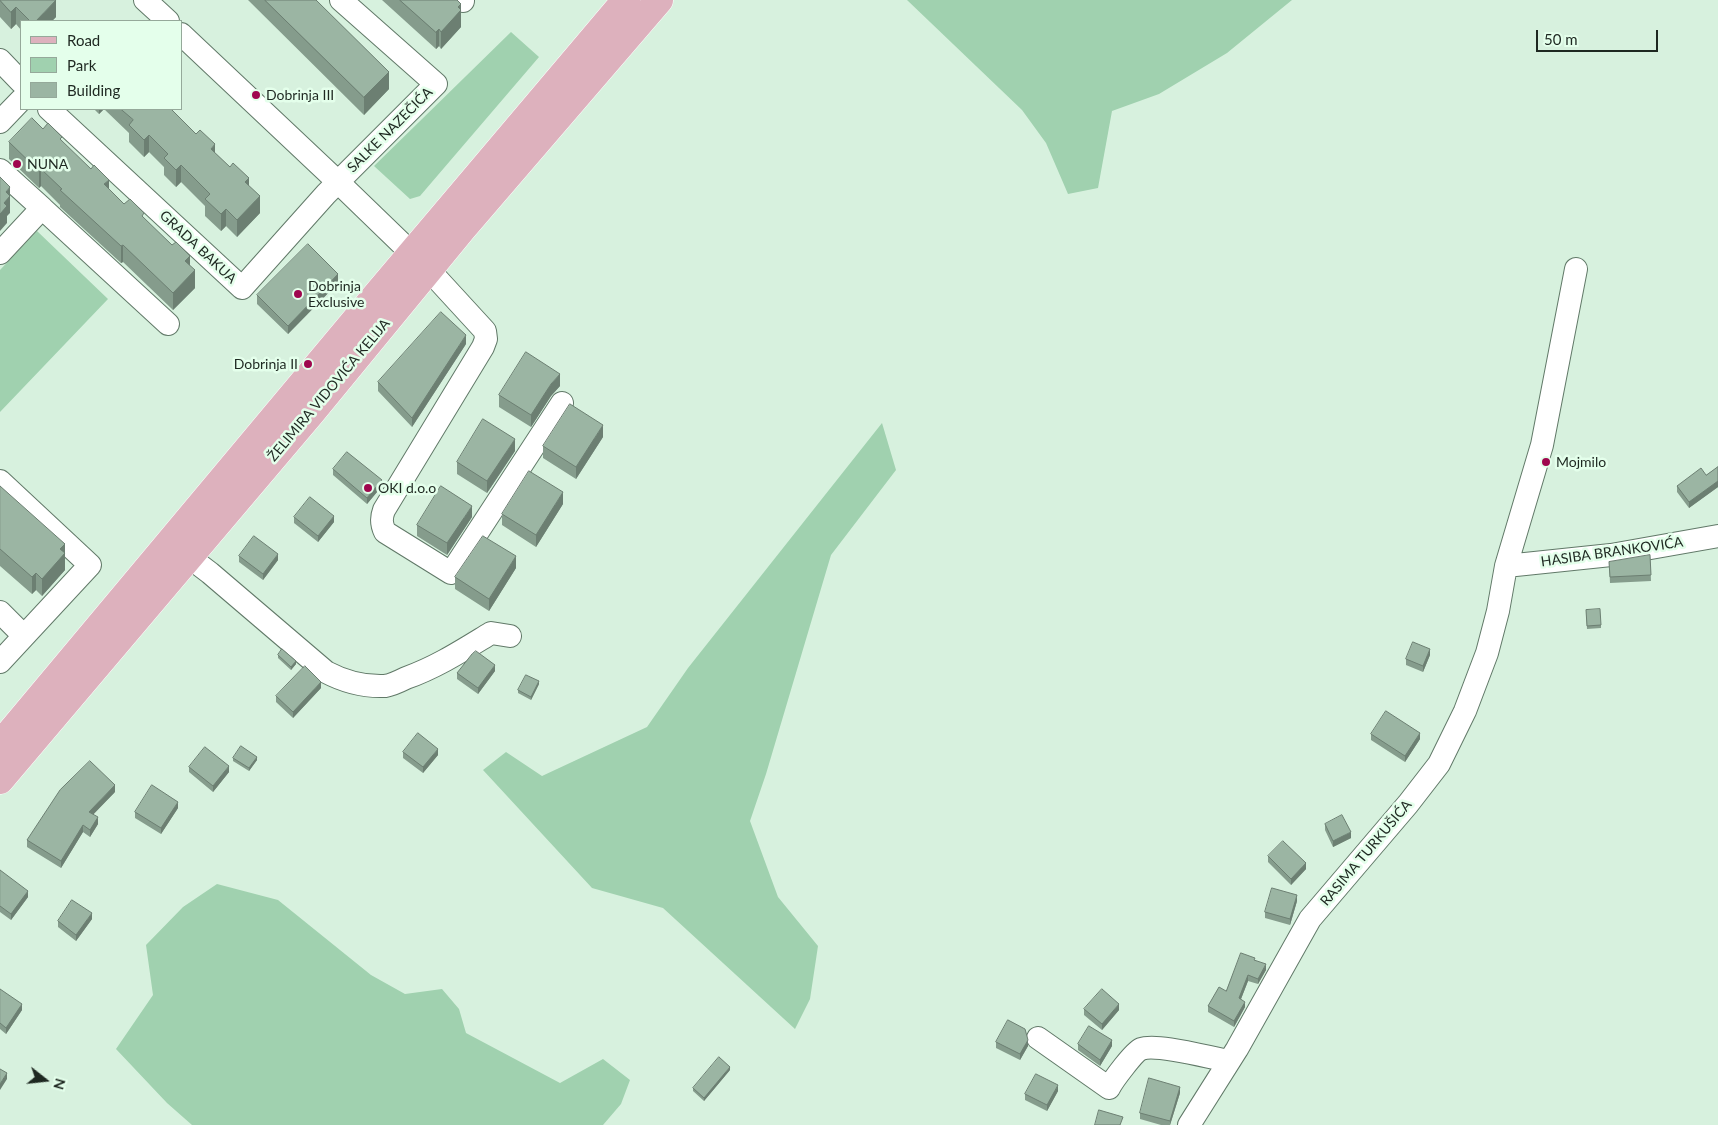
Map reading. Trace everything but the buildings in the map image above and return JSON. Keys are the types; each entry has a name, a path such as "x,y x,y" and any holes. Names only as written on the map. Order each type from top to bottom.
{"main road":[{"name":"ŽELIMIRA VIDOVIĆA KELIJA","path":"0,780 311,413 420,261 626,0"},
{"name":"ŽELIMIRA VIDOVIĆA KELIJA","path":"0,745 420,261 659,0"}],"street":[{"path":"145,0 167,20"},
{"name":"SALKE NAZEČIĆA","path":"338,182 436,84 342,0"},
{"path":"182,35 420,261 485,331 486,339 384,510 381,517 385,532 451,573 562,403"},
{"path":"0,60 20,81"},
{"path":"0,122 20,101"},
{"name":"GRADA BAKUA","path":"50,110 242,288 338,182"},
{"path":"0,170 168,324"},
{"path":"0,253 42,208"},
{"name":"RASIMA TURKUŠIĆA","path":"1189,1125 1229,1061 1310,919 1408,804 1439,764 1465,711 1487,652 1498,611 1506,566 1542,445 1576,269"},
{"path":"0,481 90,566 0,662"},
{"name":"HASIBA BRANKOVIĆA","path":"1506,566 1612,555 1718,536"},
{"path":"188,557 210,573 326,672 342,680 365,686 387,686 416,675 450,659 491,633 510,636"},
{"path":"0,612 24,636"},
{"path":"1038,1038 1108,1088 1114,1078 1139,1050 1153,1047 1229,1061"}],"green space":[{"path":"907,0 1292,0 1227,53 1159,94 1112,111 1098,188 1068,194 1046,143 1022,110"},
{"path":"511,32 539,57 420,196 410,199 374,166"},
{"path":"37,231 108,299 0,412 0,270"},
{"path":"882,423 896,470 831,555 766,774 750,821 778,897 818,946 810,999 795,1029 663,908 592,888 483,770 506,752 542,776 647,727 688,668"},
{"path":"217,884 278,900 371,975 405,994 442,989 459,1009 466,1033 560,1083 603,1059 630,1080 621,1104 603,1125 192,1125 167,1103 116,1049 153,995 146,945 183,907"}],"place":[{"name":"Dobrinja III","path":"256,95"},
{"name":"NUNA","path":"17,164"},
{"name":"Dobrinja Exclusive","path":"298,294"},
{"name":"Dobrinja II","path":"308,364"},
{"name":"Mojmilo","path":"1546,462"},
{"name":"OKI d.o.o","path":"368,488"}]}
